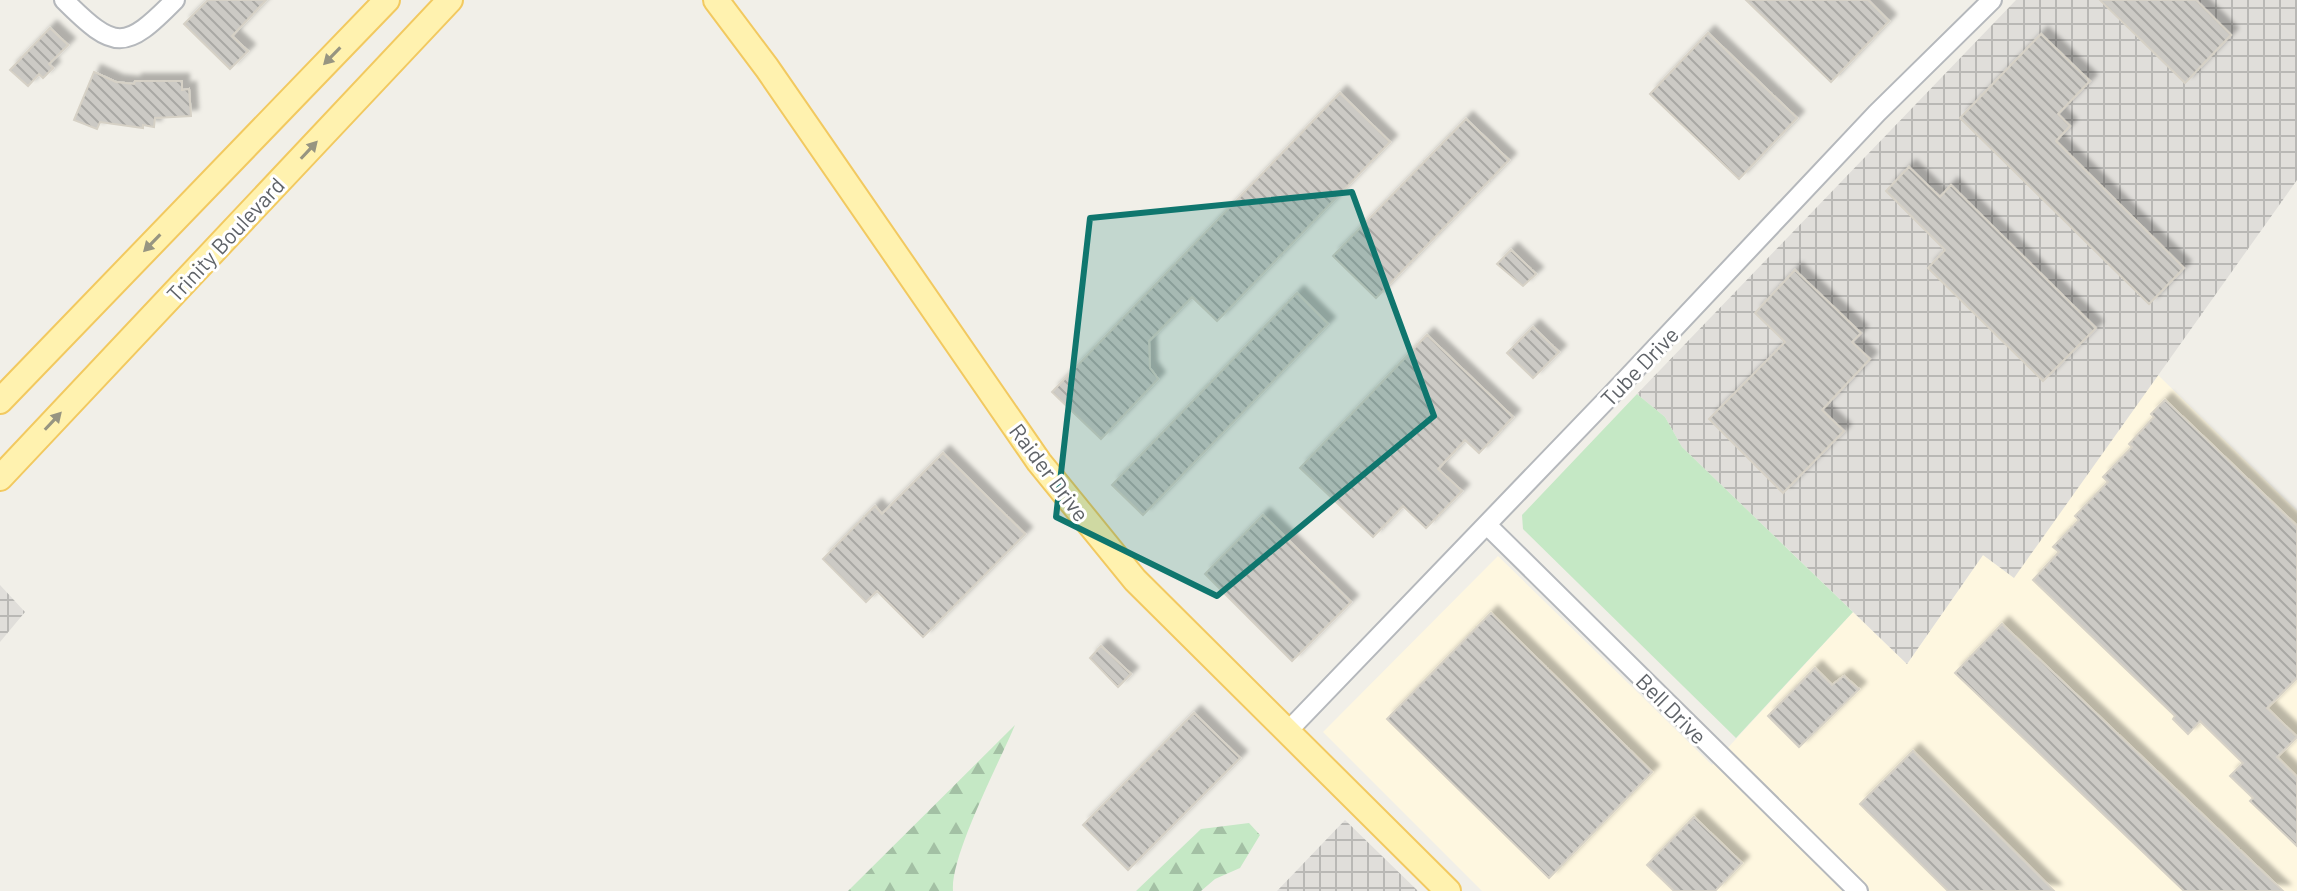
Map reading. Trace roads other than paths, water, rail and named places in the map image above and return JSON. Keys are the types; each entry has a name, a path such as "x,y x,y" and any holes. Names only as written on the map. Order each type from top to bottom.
{"main road":[{"path":"0,401 387,0"},
{"name":"Trinity Boulevard","path":"0,478 450,0"},
{"name":"Raider Drive","path":"716,0 767,68 1039,462 1135,580 1448,891"}],"street":[{"path":"64,0 93,28 112,39 126,39 146,30 175,0"},
{"name":"Tube Drive","path":"1287,732 1877,113 1992,0"},
{"name":"Bell Drive","path":"1487,525 1858,891"}]}
